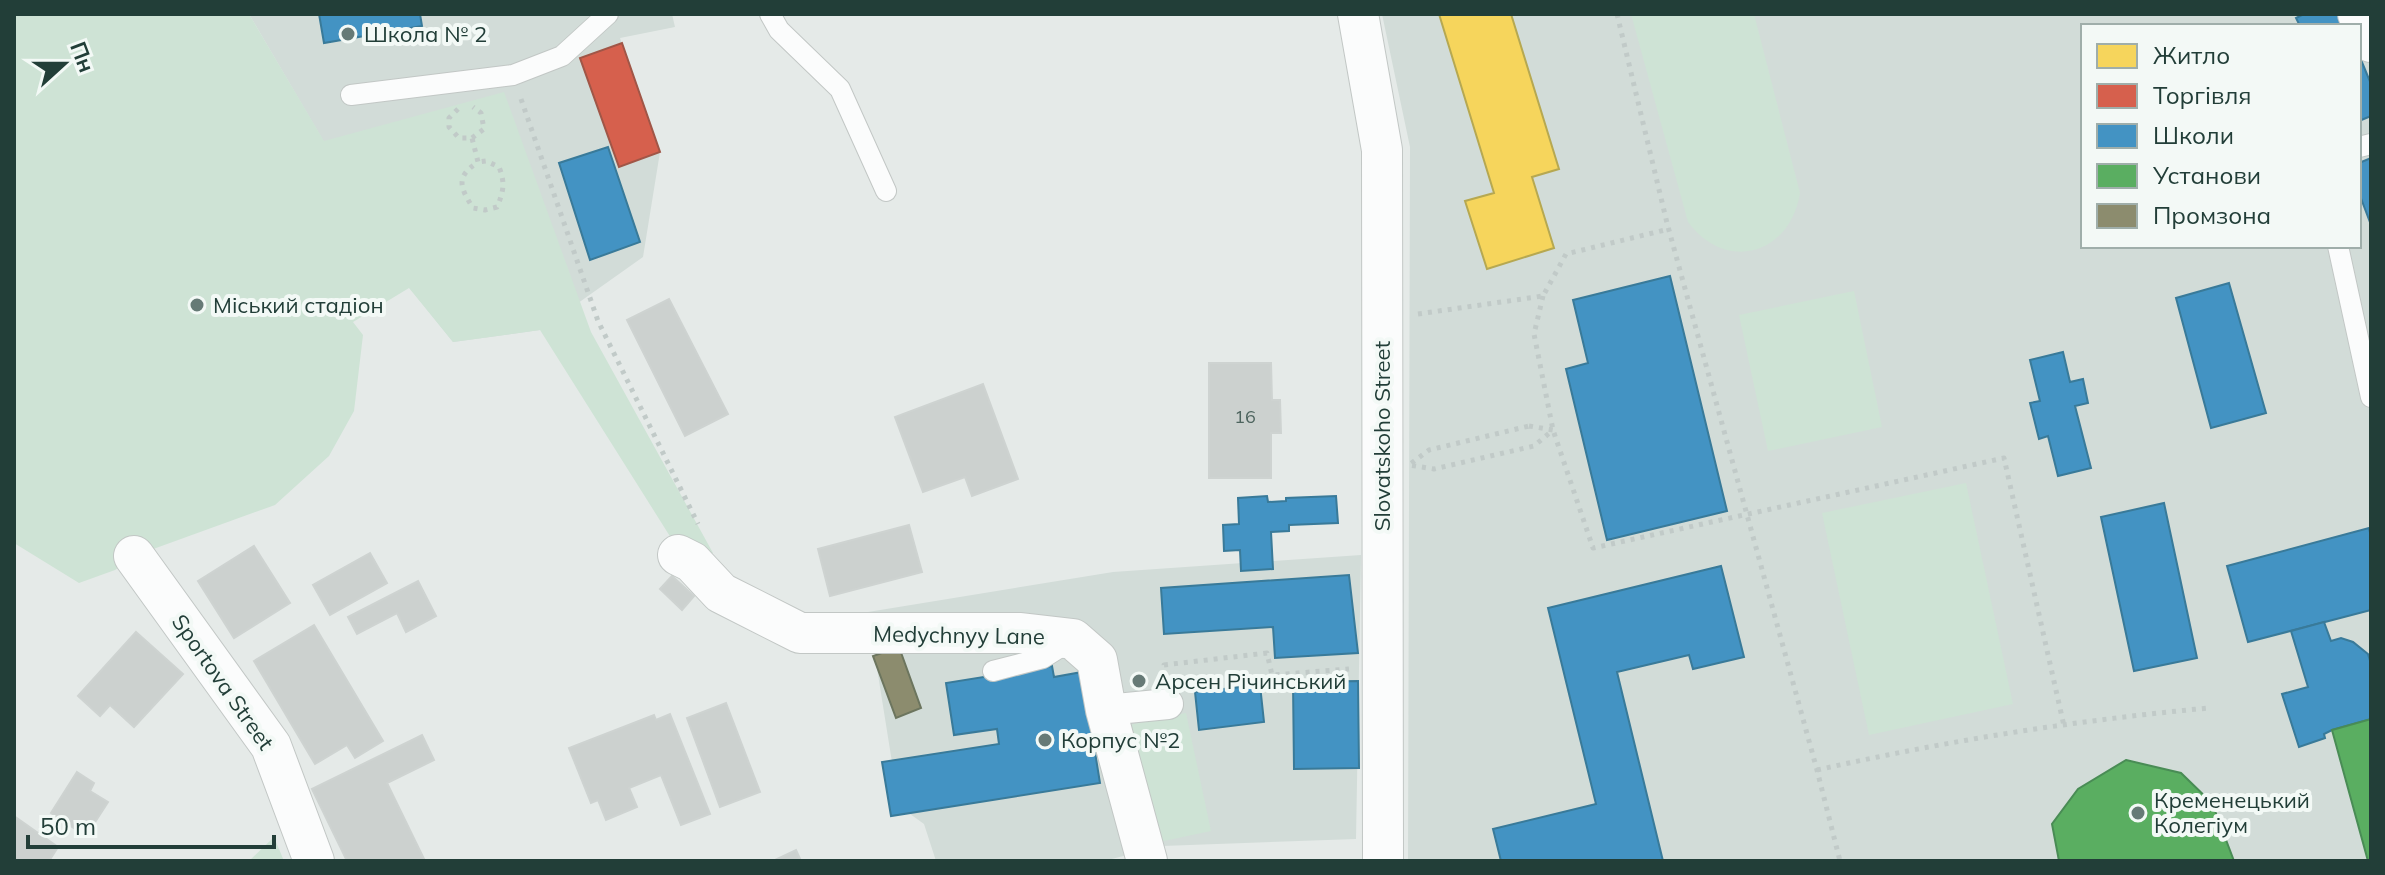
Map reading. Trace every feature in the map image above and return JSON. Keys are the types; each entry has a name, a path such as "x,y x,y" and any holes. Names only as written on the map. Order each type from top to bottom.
{"street":[{"name":"Slovatskoho Street","path":"1358,14 1382,150 1383,861"},
{"path":"2358,14 2371,42"},
{"name":"Medychnyy Lane","path":"689,540 692,562 721,593 800,633 1021,633 1073,639 1097,660 1106,710 1147,861"},
{"name":"Sportova Street","path":"134,556 271,746 314,861"},
{"path":"1106,710 1168,704"}],"lane":[{"path":"351,95 513,75 562,56 608,14"},
{"path":"770,14 779,30 840,89 886,191"},
{"path":"2338,248 2371,397"},
{"path":"993,671 1043,658 1073,639"}],"path":[{"path":"1617,14 1669,229 1840,861"},
{"path":"513,75 598,321 689,540"},
{"path":"472,105 481,113 484,129 472,138 459,138 449,127 449,118 461,107 472,105"},
{"path":"472,138 478,162"},
{"path":"486,161 499,167 504,180 497,207 485,210 473,208 464,194 461,184 465,170 478,162 486,161"},
{"path":"1669,229 1566,254 1543,296 1534,334 1553,430 1593,548 2004,458 2064,726"},
{"path":"1409,315 1543,296"},
{"path":"1529,426 1553,430 1534,446 1434,469 1409,465 1429,450 1529,426"},
{"path":"1164,665 1267,653 1272,675 1382,666"},
{"path":"1817,770 1924,746 2141,714 2209,708"}],"shaded area":[{"path":"249,14 672,14 675,27 620,38 660,152 643,257 540,330 453,342 409,287"},
{"path":"1382,14 2358,14 2371,42 2371,861 1408,861 1410,147"},
{"path":"1361,555 1356,839 1162,846 1104,861 936,861 924,824 899,806 868,612 1113,572"}],"green space":[{"name":"Міський стадіон","path":"14,14 249,14 324,141 504,92 591,332 713,553 683,557 540,330 453,342 409,288 353,322 363,335 354,411 329,456 275,505 134,556 115,570 79,583 14,543"},
{"path":"1631,14 1754,14 1800,193 1794,214 1784,231 1770,243 1754,250 1738,252 1720,248 1703,238 1688,222"},
{"path":"1854,291 1882,427 1768,451 1739,315"},
{"path":"1966,483 2013,704 1869,735 1822,513"},
{"path":"1186,713 1211,831 1145,845 1120,727"},
{"path":"274,837 284,861 249,861"}],"building: Житло":[{"path":"1439,14 1511,14 1559,169 1532,177 1554,248 1487,269 1465,201 1494,193"}],"building: Торгівля":[{"path":"622,43 660,152 619,167 580,58"}],"building: Школи":[{"name":"Школа № 2","path":"319,14 420,14 422,26 324,43"},
{"path":"2304,14 2339,14 2343,24 2299,24 2296,18"},
{"path":"2361,60 2371,84 2371,116 2361,120"},
{"path":"608,147 640,242 590,260 559,163"},
{"path":"2371,158 2371,225 2361,198 2361,162"},
{"path":"1670,276 1727,511 1607,540 1566,369 1588,363 1573,300"},
{"path":"2229,283 2266,413 2211,428 2176,298"},
{"path":"2063,352 2070,382 2083,379 2088,403 2075,406 2091,468 2058,476 2048,436 2039,439 2030,403 2040,401 2030,360"},
{"path":"1267,496 1268,502 1286,501 1286,498 1336,496 1338,523 1289,525 1289,531 1271,532 1273,569 1241,571 1240,550 1224,551 1223,525 1239,524 1238,498"},
{"path":"2164,503 2197,658 2134,671 2101,517"},
{"path":"2369,528 2371,610 2248,642 2227,566"},
{"path":"1721,566 1744,657 1693,669 1689,655 1617,672 1663,861 1501,861 1493,829 1596,804 1548,608"},
{"path":"1349,575 1358,653 1275,658 1273,627 1164,634 1161,588"},
{"path":"2324,622 2331,641 2341,638 2353,642 2368,654 2371,664 2371,719 2332,730 2324,734 2325,738 2299,747 2282,694 2308,687 2291,631"},
{"name":"Корпус №2","path":"1052,666 1054,677 1082,672 1100,783 891,816 882,762 999,744 997,729 954,735 946,683"},
{"path":"1358,681 1359,768 1294,769 1293,682"},
{"path":"1260,685 1264,722 1199,730 1195,692"}],"building: Установи":[{"name":"Кременецький Колегіум","path":"2371,719 2371,861 2368,861 2332,730"},
{"name":"Кременецький Колегіум","path":"2126,760 2181,773 2212,803 2234,861 2059,861 2052,824 2078,789"}],"building: Промзона":[{"path":"899,647 921,708 896,718 873,656"}],"building: Інше":[{"path":"669,299 728,414 685,436 627,320"},
{"path":"1209,363 1271,363 1272,400 1280,400 1281,433 1271,433 1271,478 1209,478"},
{"path":"983,384 1018,479 972,496 965,477 923,492 895,417"},
{"path":"909,525 922,572 830,596 818,549"},
{"path":"254,546 290,603 234,638 198,581"},
{"path":"370,553 387,583 330,615 313,585"},
{"path":"672,576 694,596 682,610 660,589"},
{"path":"418,581 436,616 406,632 397,613 357,634 348,617"},
{"path":"314,625 383,741 355,758 347,745 315,764 254,661"},
{"path":"136,632 183,674 134,727 110,705 100,716 78,696"},
{"path":"726,703 760,792 720,807 687,718"},
{"path":"670,714 710,814 681,825 661,775 629,788 637,807 606,820 598,800 591,803 569,748 654,715 656,720"},
{"path":"422,735 434,760 387,783 425,861 347,861 312,789"},
{"path":"77,772 94,783 90,791 108,802 86,836 51,813"},
{"path":"14,816 58,847 49,861 14,861"},
{"path":"796,850 801,861 773,861"}],"place":[{"name":"Школа № 2","path":"348,34"},
{"name":"Міський стадіон","path":"197,305"},
{"name":"Арсен Річинський","path":"1139,681"},
{"name":"Корпус №2","path":"1045,740"},
{"name":"Кременецький Колегіум","path":"2138,813"}]}
